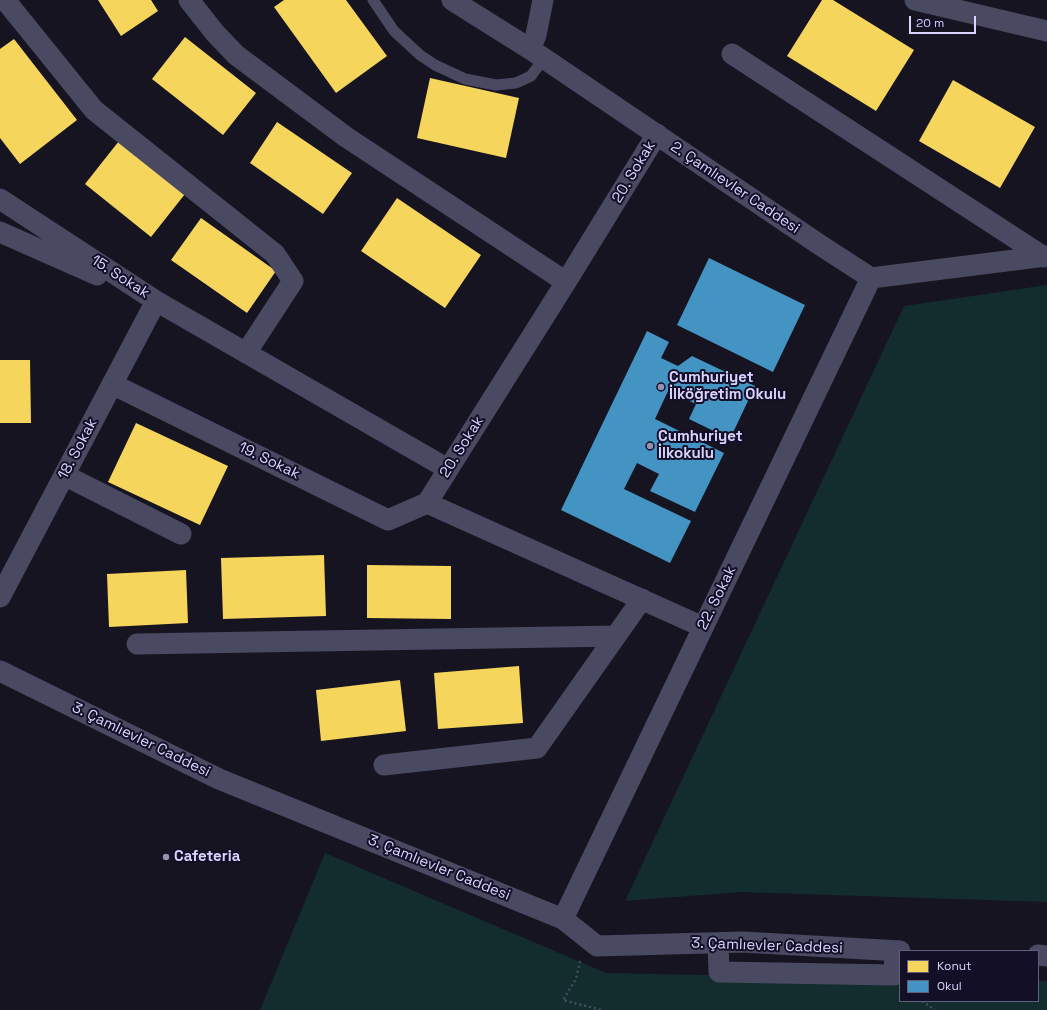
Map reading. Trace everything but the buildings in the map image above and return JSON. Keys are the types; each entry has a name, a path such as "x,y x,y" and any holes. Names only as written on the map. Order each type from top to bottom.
{"street":[{"path":"5,0 94,110 275,254 293,281 246,353"},
{"path":"189,0 215,32 236,54 346,137 566,282"},
{"name":"2. Çamlıevler Caddesi","path":"452,0 537,53 871,278"},
{"path":"537,53 536,35 543,0"},
{"path":"915,0 1047,31"},
{"path":"732,54 1046,256"},
{"name":"20. Sokak","path":"427,503 657,134"},
{"name":"15. Sokak","path":"0,199 156,301"},
{"name":"15. Sokak","path":"0,232 156,301"},
{"path":"871,278 1046,256"},
{"name":"22. Sokak","path":"563,919 871,278"},
{"path":"156,301 448,469"},
{"name":"18. Sokak","path":"0,597 156,301"},
{"name":"19. Sokak","path":"112,384 388,520 427,503"},
{"path":"64,475 181,534"},
{"path":"427,503 703,627"},
{"path":"384,765 537,748 642,599"},
{"path":"137,644 616,636"},
{"name":"3. Çamlıevler Caddesi","path":"0,671 219,779 563,919 597,946 743,942 897,951"},
{"path":"718,943 719,972 894,976 897,951"}],"lane":[{"path":"373,0 394,31 420,55 435,66 466,79 496,84 516,84 531,76 537,53"}],"path":[{"path":"586,938 576,979 563,1000 602,1010"},
{"path":"923,1002 935,1010"}],"green space":[{"path":"1047,285 1047,902 740,892 625,901 904,306"},
{"path":"325,853 606,973 899,979 899,1002 1039,1002 1039,981 1047,981 1047,1010 260,1010"}],"place":[{"name":"Cumhuriyet İlköğretim Okulu","path":"661,387"},
{"name":"Cumhuriyet İlkokulu","path":"650,446"},
{"name":"Cafeteria","path":"166,857"}]}
